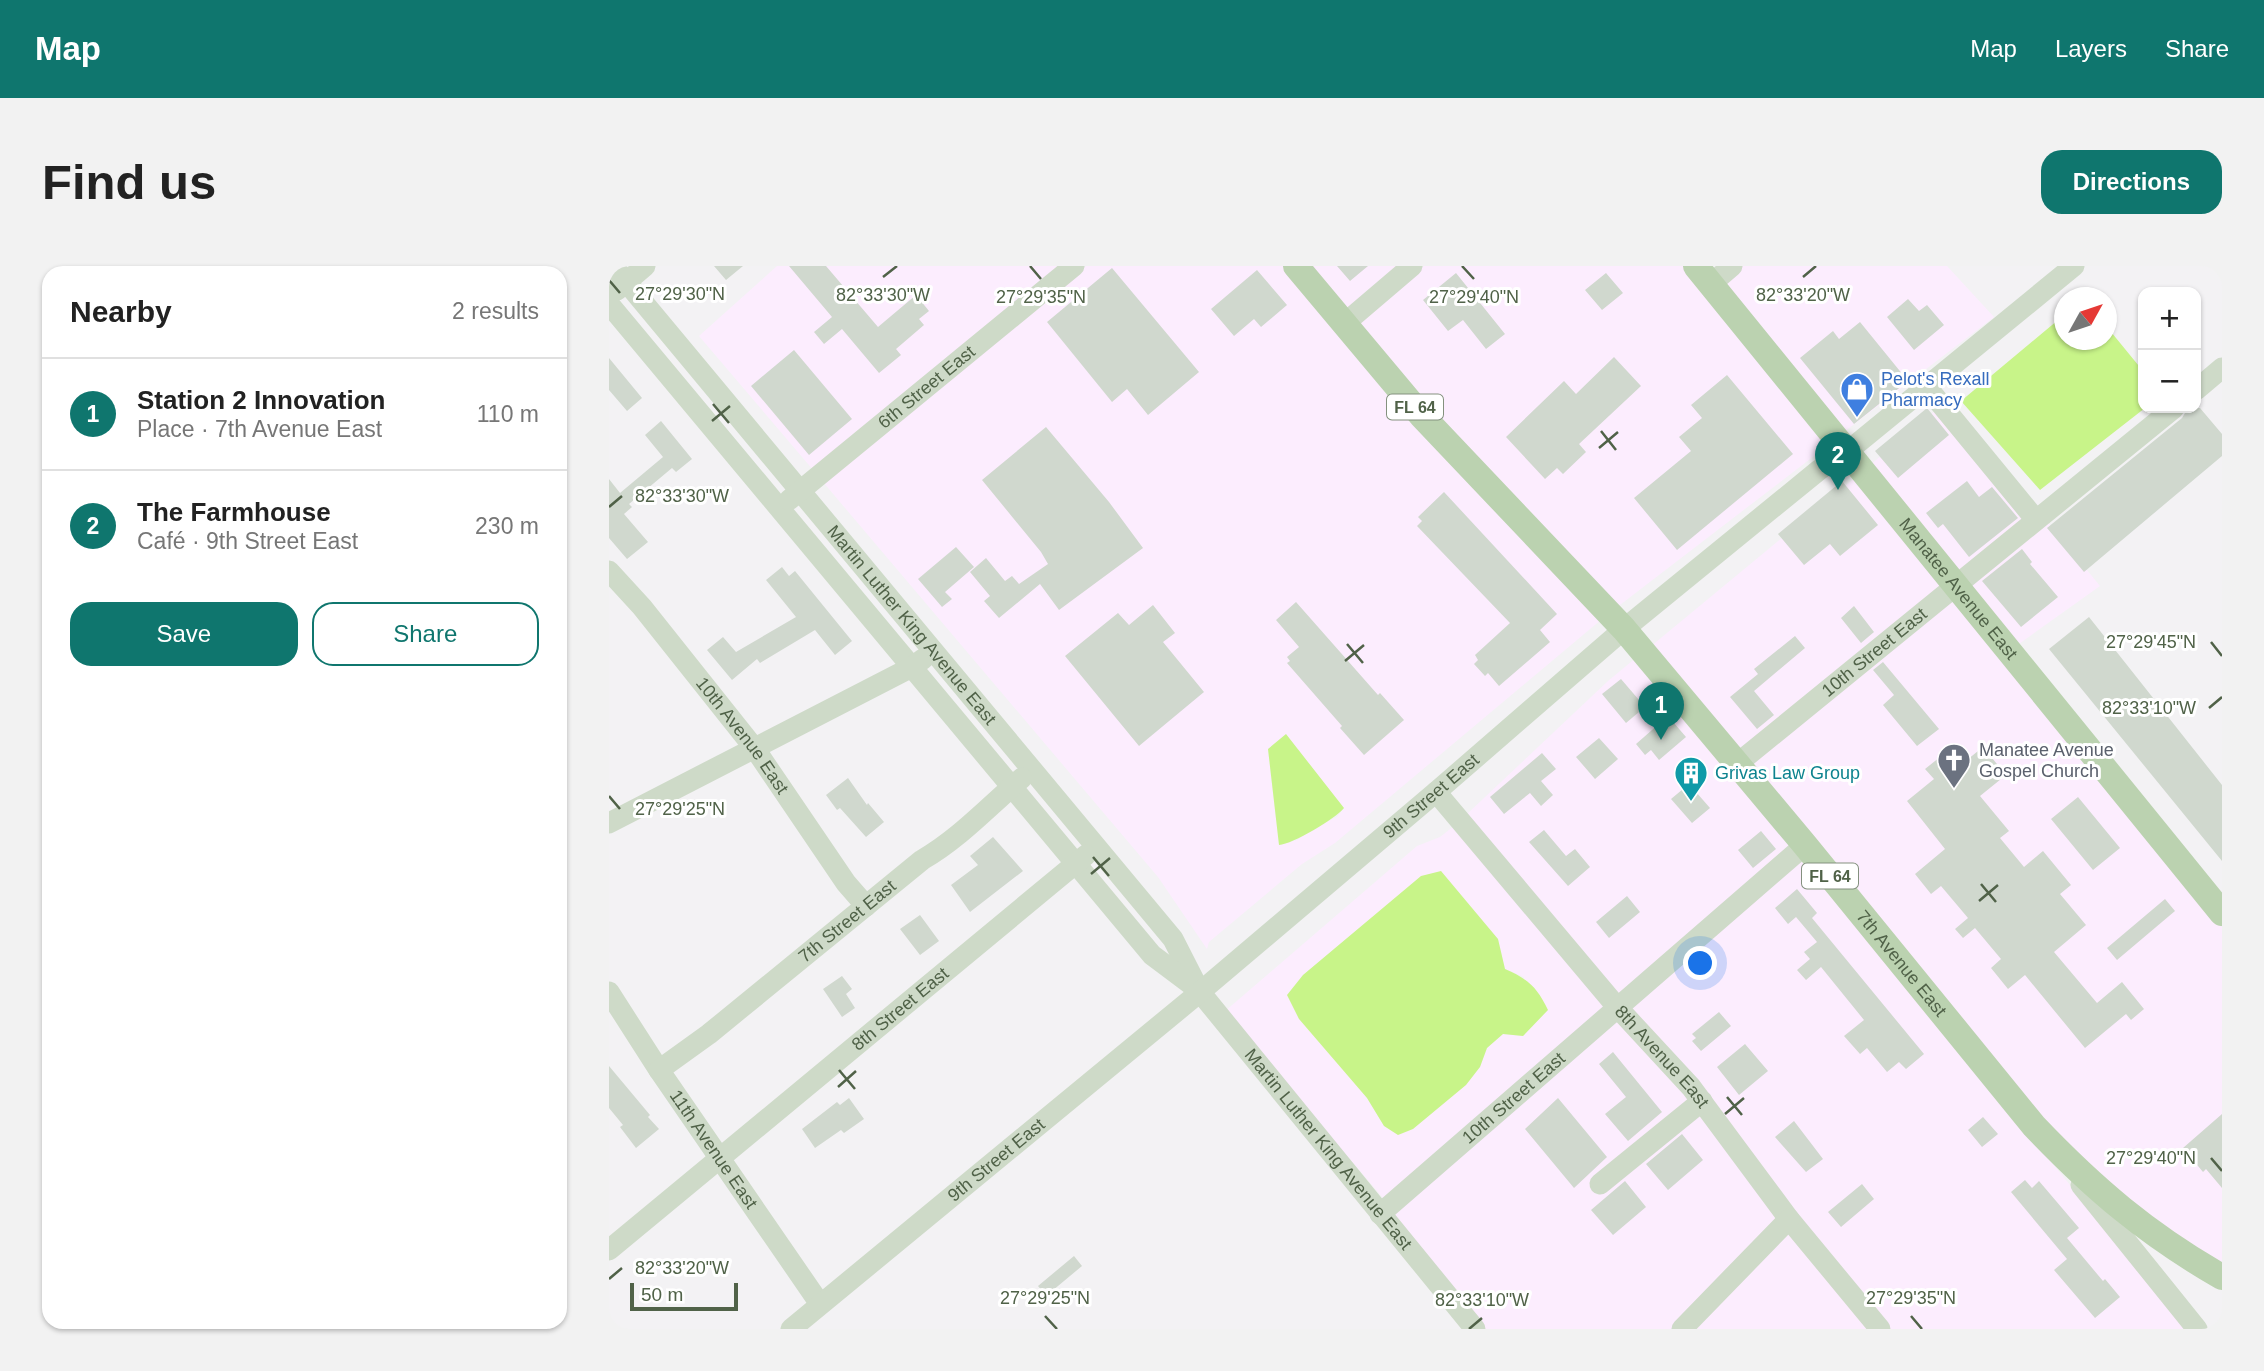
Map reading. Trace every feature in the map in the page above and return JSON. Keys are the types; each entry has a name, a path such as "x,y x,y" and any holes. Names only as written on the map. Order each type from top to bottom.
{"main road":[{"name":"FL 64","path":"1296,266 1344,324"},
{"name":"Manatee Avenue East","path":"1704,275 2222,913"},
{"name":"7th Avenue East","path":"1344,324 1421,415 1624,629 1805,845 2033,1126"},
{"name":"FL 64","path":"2033,1126 2077,1170 2138,1224 2222,1277"}],"street":[{"path":"609,296 619,274 645,266"},
{"name":"6th Street East","path":"779,508 1074,266"},
{"path":"1344,324 1412,266"},
{"path":"1704,275 1732,266"},
{"name":"9th Street East","path":"791,1329 1201,992 1624,629 2074,266"},
{"name":"Martin Luther King Avenue East","path":"619,274 1173,939 1201,992 1475,1329"},
{"name":"Martin Luther King Avenue East","path":"609,304 1152,955 1201,992"},
{"path":"2201,386 2222,368"},
{"path":"1926,386 2036,520"},
{"name":"10th Street East","path":"1737,764 2167,413"},
{"name":"10th Avenue East","path":"609,570 642,607 755,749 846,883 866,906"},
{"path":"609,823 912,667 933,651"},
{"name":"7th Street East","path":"659,1070 709,1034 922,860 971,826 1032,769"},
{"name":"8th Avenue East","path":"1436,792 1617,1007 1702,1101 1789,1219 1880,1329"},
{"name":"10th Street East","path":"1380,1214 1805,845"},
{"name":"8th Street East","path":"609,1250 1096,847"},
{"name":"11th Avenue East","path":"610,998 820,1304"},
{"path":"1599,1184 1702,1101"},
{"name":"7th Avenue East","path":"2033,1126 2197,1329"},
{"path":"1682,1329 1789,1219"}],"shaded area":[{"path":"777,266 1063,266 814,471 699,336"},
{"path":"1086,266 1285,266 1602,619 1335,843 1302,864 1209,942 1207,949 1158,877 823,482","holes":["1268,750 1344,808 1337,817 1308,831 1297,840 1279,845"]},
{"path":"1307,266 1401,266 1345,313"},
{"path":"1424,266 1686,266 1831,443 1616,608 1355,324"},
{"path":"1741,266 1947,266 1994,317 1844,432 1722,285"},
{"path":"2054,323 2054,350 2117,350 2117,339 2138,365 2139,413 2040,490 1961,401"},
{"path":"1935,411 2025,520 1957,575 1870,465"},
{"path":"1857,476 1944,585 1739,753 1650,647"},
{"path":"2047,521 2100,586 2016,646 1967,586"},
{"path":"1954,597 2222,927 2222,1268 2182,1244 2075,1157 1748,764"},
{"path":"1637,657 1793,845 1619,996 1466,815"},
{"path":"1286,734 1344,808 1313,830 1279,845 1268,749"},
{"path":"1454,826 1606,1007 1384,1199 1224,1012 1417,846 1440,837","holes":["1421,877 1498,939 1505,969 1524,977 1523,1036 1503,1034 1487,1048 1480,1067 1384,1126 1367,1098 1288,995 1303,975"]},
{"path":"1803,856 2187,1329 1890,1329 1628,1007"},
{"path":"1441,871 1498,939 1505,969 1531,985 1548,1010 1523,1036 1503,1034 1487,1048 1480,1067 1466,1085 1413,1129 1398,1135 1384,1126 1367,1098 1299,1019 1287,995 1303,975 1421,876"},
{"path":"1616,1018 1691,1101 1589,1183 1597,1195 1700,1113 1778,1219 1671,1329 1482,1329 1388,1216"},
{"path":"1788,1231 1868,1329 1692,1329"}],"building":[{"path":"714,266 743,266 726,280"},
{"path":"789,266 826,266 878,327 916,295 929,311 919,319 924,325 896,349 901,355 879,373 842,329 824,344 814,332 832,317"},
{"path":"1337,266 1368,266 1350,281"},
{"path":"1112,268 1199,372 1148,415 1127,389 1112,402 1047,322"},
{"path":"1257,270 1287,305 1261,327 1254,319 1234,336 1211,309"},
{"path":"1456,273 1505,334 1486,349 1463,320 1448,331 1423,300"},
{"path":"1606,273 1623,293 1602,310 1585,290"},
{"path":"1908,299 1919,311 1927,305 1944,325 1914,350 1887,317"},
{"path":"1860,322 1908,381 1854,424 1800,358 1833,331 1839,339"},
{"path":"794,350 852,419 809,455 751,386"},
{"path":"1614,357 1641,386 1579,444 1586,452 1563,474 1557,468 1545,479 1506,437 1564,381 1576,394"},
{"path":"609,358 642,398 627,411 609,390"},
{"path":"1727,375 1793,454 1677,550 1634,498 1691,451 1679,437 1702,418 1691,405"},
{"path":"1927,408 1949,435 1898,478 1875,451"},
{"path":"2201,409 2222,434 2222,456 2084,572 2047,528 2185,413 2201,413"},
{"path":"661,421 692,459 676,472 672,468 629,504 632,507 624,514 648,542 627,559 609,538 609,479 620,493 663,457 645,435"},
{"path":"1046,427 1109,502 1143,548 1059,610 1040,584 999,618 984,601 990,596 970,572 986,558 1005,581 1012,576 1019,584 1048,564 982,480"},
{"path":"1842,481 1878,525 1840,556 1830,544 1804,565 1778,534"},
{"path":"1967,481 1979,497 1992,487 2018,518 1969,557 1943,524 1938,528 1926,513"},
{"path":"1444,492 1557,614 1540,630 1550,642 1499,686 1488,673 1485,676 1474,664 1478,660 1475,655 1510,623 1417,526 1422,521 1418,517"},
{"path":"956,547 974,567 945,592 952,599 942,607 918,579"},
{"path":"2022,549 2032,562 2030,564 2058,597 2021,627 1982,581"},
{"path":"782,567 789,576 795,571 852,641 835,655 815,630 760,663 757,659 732,680 707,650 723,637 736,652 796,617 766,580"},
{"path":"1296,602 1378,695 1380,693 1404,720 1364,755 1287,663 1290,661 1287,657 1299,647 1276,620"},
{"path":"1153,605 1175,633 1163,642 1204,692 1139,746 1065,656 1118,613 1129,625"},
{"path":"1854,606 1874,632 1861,643 1841,618"},
{"path":"2089,617 2222,785 2222,861 2049,649"},
{"path":"1795,636 1805,648 1754,691 1774,715 1757,729 1730,697 1758,674 1754,669"},
{"path":"1883,662 1939,729 1917,746 1883,705 1894,695 1873,670"},
{"path":"1621,679 1645,707 1626,723 1602,694"},
{"path":"1668,716 1686,737 1659,760 1651,750 1645,755 1636,744"},
{"path":"1599,738 1618,759 1595,779 1576,757"},
{"path":"1983,747 2006,775 1980,796 2009,831 2000,838 2024,867 2043,851 2071,885 2060,894 2086,925 2054,952 2097,1003 2122,982 2144,1009 2131,1020 2126,1014 2085,1048 2025,975 2008,989 1991,968 2001,959 1975,928 1963,938 1955,929 1968,918 1941,886 1931,894 1915,874 1945,849 1907,801 1934,779 1925,769 1940,757 1952,772"},
{"path":"1542,753 1556,769 1541,781 1553,795 1541,806 1530,793 1504,814 1490,797"},
{"path":"848,778 867,805 868,803 884,822 866,837 840,808 837,810 826,795"},
{"name":"Grivas Law Group","path":"1689,784 1710,808 1692,823 1671,799"},
{"path":"2078,797 2120,848 2093,870 2051,819"},
{"path":"1544,830 1566,856 1575,849 1590,867 1568,886 1529,842"},
{"path":"1761,831 1776,849 1753,868 1738,850"},
{"path":"993,837 1023,871 970,912 951,885 978,865 970,856"},
{"path":"1797,889 1817,913 1812,918 1924,1054 1906,1069 1899,1062 1887,1072 1867,1048 1860,1054 1844,1036 1864,1020 1821,967 1806,980 1797,970 1810,959 1804,952 1817,942 1796,917 1788,924 1775,908"},
{"path":"1627,896 1640,912 1609,938 1596,922"},
{"path":"2165,899 2175,911 2117,960 2107,948"},
{"path":"920,915 939,941 920,955 900,929"},
{"path":"842,976 852,989 846,994 855,1008 842,1017 823,989"},
{"path":"1719,1012 1731,1026 1701,1051 1692,1041 1696,1038 1692,1034"},
{"path":"1745,1044 1768,1071 1739,1095 1717,1067"},
{"path":"1613,1052 1662,1112 1628,1141 1605,1114 1626,1097 1599,1064"},
{"path":"609,1066 659,1129 636,1148 609,1108"},
{"path":"849,1098 864,1119 844,1133 841,1130 815,1148 802,1129 837,1102 840,1105"},
{"path":"1558,1098 1607,1157 1574,1188 1525,1129"},
{"path":"2222,1114 2222,1188 2206,1169 2203,1172 2183,1148"},
{"path":"1983,1117 1998,1134 1982,1147 1968,1130"},
{"path":"1794,1121 1823,1159 1806,1172 1775,1137"},
{"path":"1682,1134 1703,1160 1668,1190 1646,1164"},
{"path":"2025,1180 2032,1188 2039,1181 2079,1228 2067,1238 2120,1297 2095,1318 2054,1270 2067,1259 2011,1192"},
{"path":"1625,1181 1646,1207 1613,1235 1591,1210"},
{"path":"1862,1184 1874,1199 1841,1227 1828,1212"},
{"path":"1074,1256 1082,1266 1046,1296 1038,1286"}],"place":[{"name":"Pelot's Rexall Pharmacy","path":"1857,419"},
{"name":"The Farmhouse","path":"1838,490"},
{"name":"Station 2 Innovation","path":"1661,740"},
{"name":"Manatee Avenue Gospel Church","path":"1954,790"},
{"name":"Grivas Law Group","path":"1691,803"}]}
